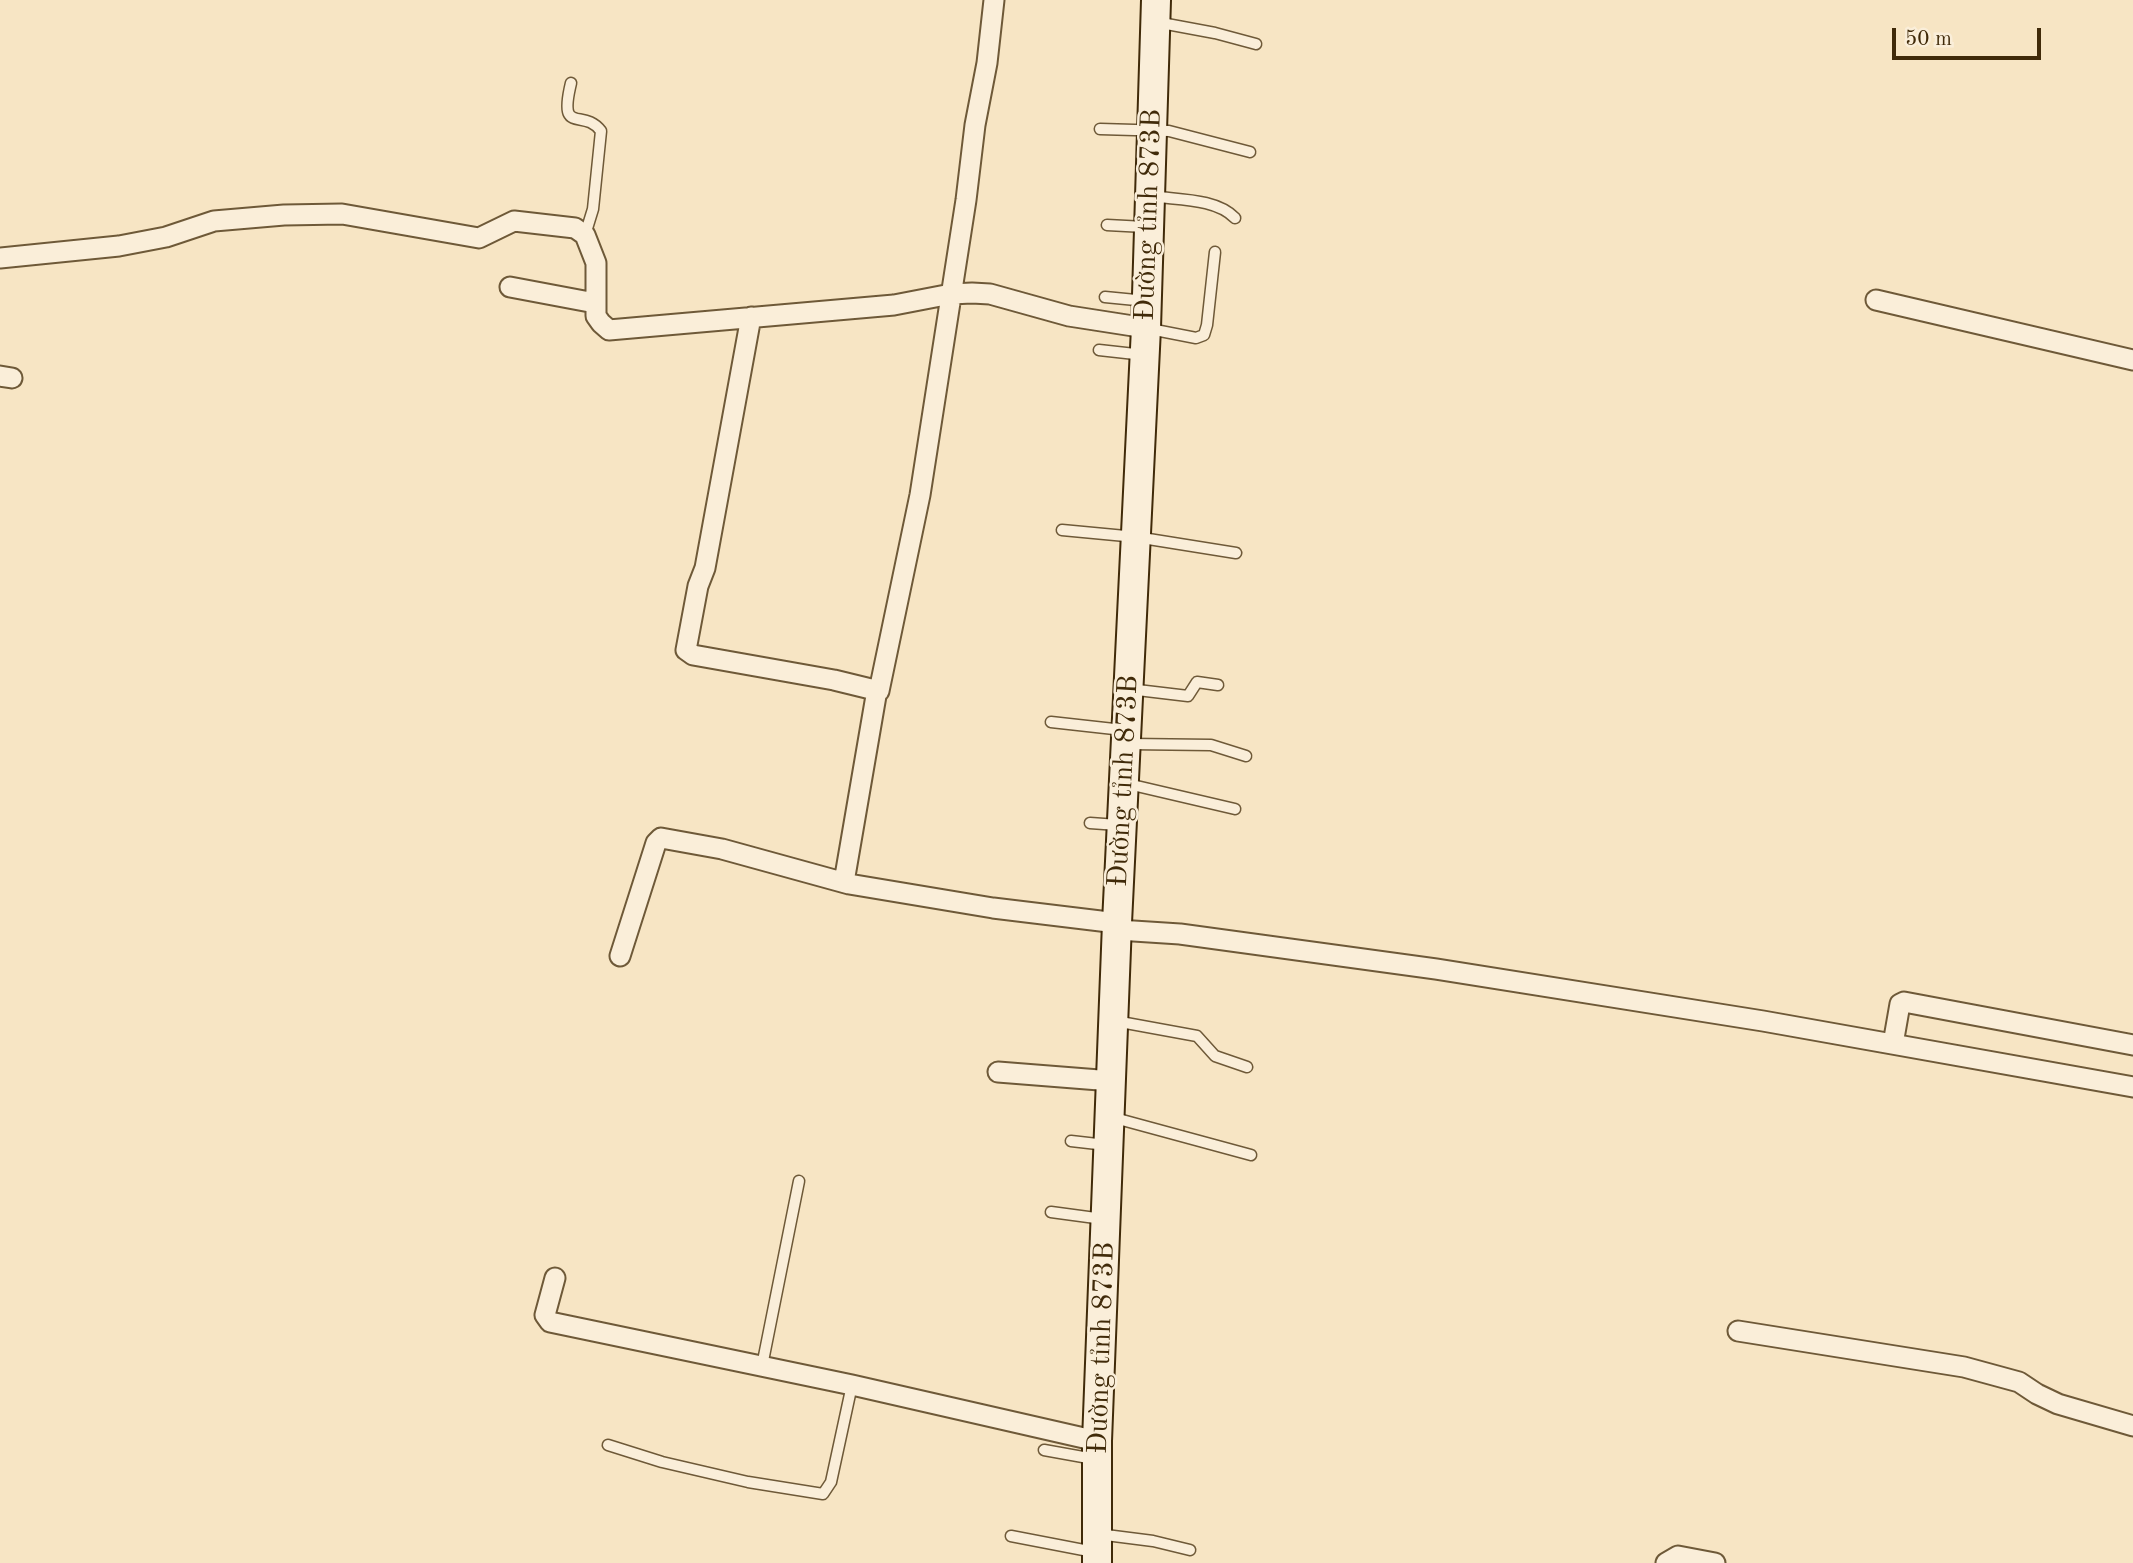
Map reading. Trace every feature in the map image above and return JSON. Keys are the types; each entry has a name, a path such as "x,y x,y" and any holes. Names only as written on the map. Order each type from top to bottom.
{"main road":[{"name":"Đường tỉnh 873B","path":"1097,1550 1098,1450 1112,1081 1146,328 1156,11"}],"street":[{"path":"844,883 877,691 881,687 920,495 966,200 975,125 987,63 994,0"},
{"path":"0,258 119,246 166,237 214,221 284,215 342,214 479,237 514,220 575,228 585,235 596,263 596,316 609,330 894,306 951,294 990,294 1069,316 1146,328"},
{"path":"510,287 595,303"},
{"path":"1876,300 2133,360"},
{"path":"751,317 705,568 698,586 686,650 693,655 808,675 877,691"},
{"path":"621,956 656,843 661,838 722,849 844,883 1118,927 1180,933 1436,969 1893,1044 2133,1087"},
{"path":"1893,1044 1900,1004 1904,1002 2133,1045"},
{"path":"998,1072 1112,1081"},
{"path":"555,1278 545,1315 550,1322 852,1385 1098,1450"},
{"path":"1738,1331 1964,1367 2019,1382 2058,1404 2133,1426"},
{"path":"1666,1563 1678,1556 1715,1563"}],"lane":[{"path":"1156,11 1215,33 1256,44"},
{"path":"571,83 566,104 569,114 574,119 597,126 601,131 593,209 585,235"},
{"path":"1100,129 1153,129 1250,152"},
{"path":"1150,196 1208,204 1226,210 1235,218"},
{"path":"1107,225 1149,227"},
{"path":"1105,297 1146,328 1196,338 1204,335 1215,252"},
{"path":"1099,350 1146,328"},
{"path":"1062,530 1136,537 1236,553"},
{"path":"1129,689 1188,696 1197,682 1218,685"},
{"path":"1051,722 1126,737 1211,745 1246,756"},
{"path":"1124,784 1235,808"},
{"path":"1090,823 1122,825"},
{"path":"1115,1021 1197,1036 1215,1056 1247,1067"},
{"path":"1111,1117 1251,1155"},
{"path":"1071,1141 1110,1146"},
{"path":"762,1366 799,1181"},
{"path":"1051,1212 1107,1219"},
{"path":"608,1445 748,1482 823,1494 831,1482 852,1385"},
{"path":"1044,1450 1098,1450"},
{"path":"1011,1536 1097,1550 1153,1541 1190,1550"}]}
